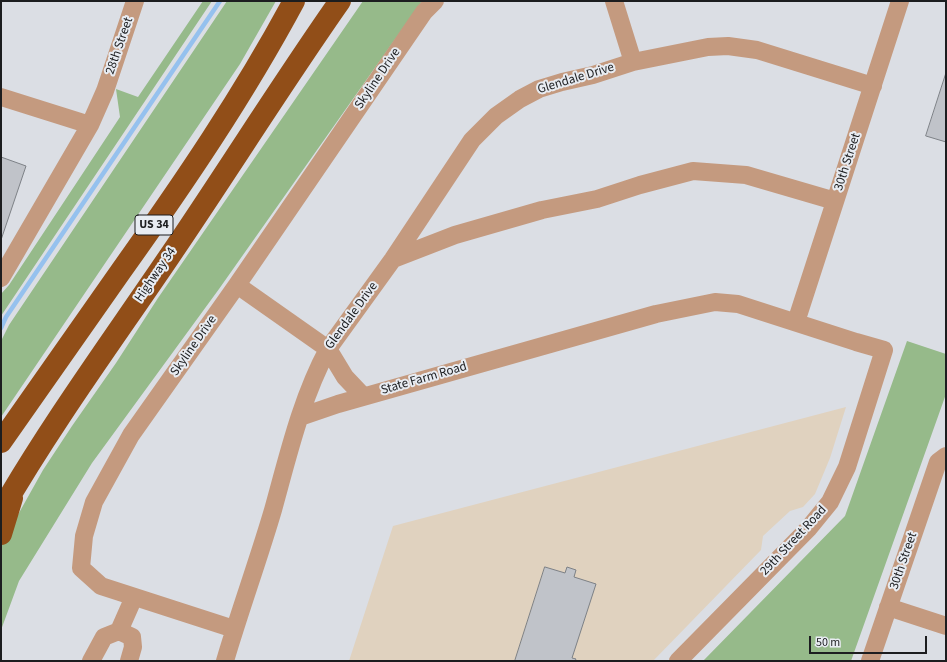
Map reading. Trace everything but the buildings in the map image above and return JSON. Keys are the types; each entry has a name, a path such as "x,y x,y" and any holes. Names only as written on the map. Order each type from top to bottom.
{"highway":[{"name":"US 34","path":"1,442 175,195 235,104 294,1"},
{"path":"304,51 330,1"},
{"name":"Highway 34","path":"1,511 40,446 170,255 304,51 340,1"},
{"path":"1,534 16,486"}],"street":[{"name":"28th Street","path":"1,278 90,125 105,91 135,1"},
{"name":"Skyline Drive","path":"234,629 101,586 81,568 84,536 94,502 131,435 237,285 424,12 435,1"},
{"path":"614,1 633,62"},
{"name":"30th Street","path":"796,322 900,1"},
{"name":"Glendale Drive","path":"300,418 320,364 328,349 393,259 472,140 496,116 520,99 539,90 562,82 593,75 633,62 708,47 728,46 757,50 873,86"},
{"path":"1,97 90,125"},
{"path":"393,259 455,235 542,210 597,199 640,185 693,171 746,175 835,201"},
{"path":"237,285 328,349 344,377 363,396"},
{"name":"State Farm Road","path":"300,418 363,396 656,314 715,302 738,304 884,350"},
{"name":"29th Street Road","path":"678,661 808,529 830,502 847,467 884,350"},
{"path":"225,661 300,418"},
{"name":"30th Street","path":"870,661 942,459"},
{"path":"91,661 104,637 120,631 134,597"},
{"path":"888,607 946,626"},
{"path":"120,631 132,637 133,647 129,661"}],"shaded area":[{"path":"846,407 830,458 815,494 803,507 790,511 763,536 761,550 653,661 349,661 393,526"}],"green space":[{"path":"203,1 212,1 1,316 1,294 9,285 120,117 116,89 138,97"},
{"path":"227,1 276,1 240,64 1,417 1,341 9,325"},
{"path":"363,1 422,1 219,289 92,463 19,581 1,630 1,545 43,470 116,363 158,298"},
{"path":"907,341 946,354 946,394 851,661 703,661 845,516"}],"waterway":[{"path":"1,328 6,317 220,1"}]}
